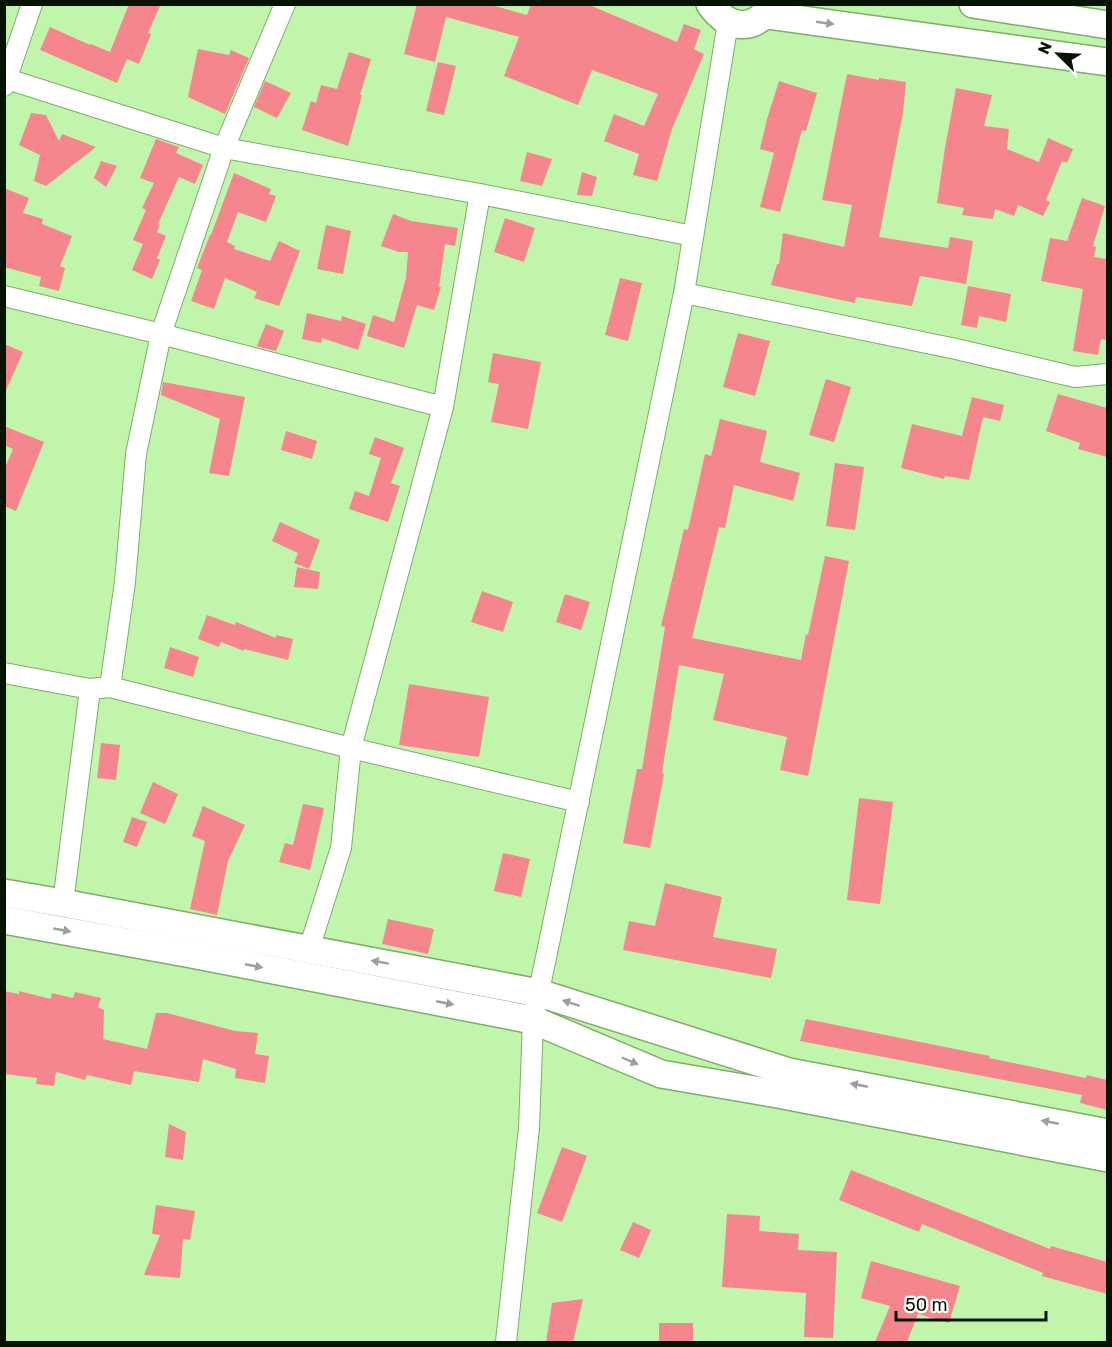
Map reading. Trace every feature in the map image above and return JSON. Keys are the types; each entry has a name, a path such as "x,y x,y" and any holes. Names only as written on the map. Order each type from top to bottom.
{"street":[{"path":"32,4 5,81 224,148 480,194 693,236"},
{"path":"110,687 125,582 136,454 161,334 224,148 285,4"},
{"path":"973,4 1107,25"},
{"path":"506,1342 529,1128 533,1020 684,292 693,236 719,13 738,25 748,25 758,21 770,10 1107,62"},
{"path":"309,950 341,848 351,748 443,407 480,194"},
{"path":"684,292 1075,377 1107,374"},
{"path":"4,296 443,407"},
{"path":"4,673 90,689 110,687 351,748 579,802"},
{"path":"63,903 90,689"},
{"path":"4,893 540,993 789,1072 1107,1133"},
{"path":"4,920 533,1020 662,1074 789,1096 1107,1158"}],"building":[{"path":"129,4 161,4 148,33 151,34 139,64 127,59 117,83 40,50 50,27 110,52"},
{"path":"417,4 488,4 527,15 531,4 587,4 677,42 684,24 701,30 694,49 704,54 672,129 657,181 633,175 639,154 604,141 614,114 644,126 658,94 592,70 578,105 504,76 519,37 446,17 435,62 404,54"},
{"path":"198,49 229,55 231,50 249,58 225,114 188,97"},
{"path":"349,52 371,59 348,146 302,130 311,101 316,103 321,85 337,89"},
{"path":"438,62 456,66 444,115 426,111"},
{"path":"847,74 906,82 903,113 879,237 948,248 950,237 973,241 966,284 920,276 912,306 856,297 855,303 771,285 777,264 779,264 783,233 844,247 852,205 822,200"},
{"path":"265,81 291,93 277,118 254,107"},
{"path":"779,81 817,93 806,131 802,130 780,212 760,207 774,153 760,149"},
{"path":"956,88 992,95 984,126 1009,129 1007,149 1039,162 1048,138 1073,149 1067,163 1062,161 1046,200 1050,202 1043,216 1018,205 1014,216 995,209 993,219 962,215 964,208 937,203"},
{"path":"31,113 46,115 59,141 62,134 96,147 46,186 34,181 40,155 19,145"},
{"path":"156,139 179,147 176,153 203,165 195,184 179,177 158,224 160,225 157,232 166,236 152,279 132,270 143,244 133,240 146,210 142,208 154,183 140,178"},
{"path":"527,152 552,159 542,186 520,181"},
{"path":"101,161 117,166 106,187 94,178"},
{"path":"582,172 597,177 592,196 577,195"},
{"path":"234,173 271,189 269,194 276,196 266,222 238,212 227,242 235,246 234,249 270,261 279,241 300,251 279,306 254,298 257,292 225,278 214,309 191,301 202,270 197,268"},
{"path":"4,188 29,198 23,213 43,219 42,224 72,236 60,266 65,268 59,291 39,286 41,277 4,267"},
{"path":"1082,198 1105,206 1093,246 1096,247 1094,257 1107,259 1107,340 1101,339 1098,355 1073,351 1083,289 1041,281 1050,238 1067,241"},
{"path":"393,214 411,221 458,228 455,246 445,244 439,287 441,287 434,310 417,305 404,348 367,336 373,315 394,322 406,278 408,252 399,252 381,246"},
{"path":"505,218 535,228 524,262 494,252"},
{"path":"326,225 351,231 343,274 317,269"},
{"path":"620,278 642,283 628,341 605,335"},
{"path":"968,286 1011,294 1006,322 979,316 977,328 961,325"},
{"path":"307,313 341,321 342,316 366,324 358,350 322,338 321,343 302,339"},
{"path":"266,324 284,331 276,351 256,346"},
{"path":"738,333 770,341 755,396 723,387"},
{"path":"4,344 23,352 4,395"},
{"path":"493,353 541,362 528,429 491,422 499,384 488,382"},
{"path":"826,379 851,387 834,442 809,435"},
{"path":"163,382 245,397 229,476 209,473 220,419 161,395"},
{"path":"1058,394 1107,408 1107,457 1078,449 1080,443 1046,431"},
{"path":"972,397 1004,405 1000,421 983,417 969,480 945,476 944,479 901,468 912,424 962,436"},
{"path":"720,419 767,431 760,462 800,473 793,501 734,485 725,528 719,527 692,638 801,660 825,556 849,561 808,776 780,770 787,737 713,720 724,674 679,665 662,773 664,774 650,848 623,843 637,769 642,769 665,627 661,626 684,529 688,530 705,454 711,456"},
{"path":"4,426 44,442 16,511 4,506 4,470 13,449 4,445"},
{"path":"286,431 317,441 312,459 281,450"},
{"path":"375,437 404,448 391,483 400,486 388,522 349,509 355,491 369,496 381,458 369,454"},
{"path":"835,463 864,467 855,530 826,526"},
{"path":"280,522 320,540 309,569 294,563 298,553 272,541"},
{"path":"297,567 320,572 318,589 294,587"},
{"path":"482,591 513,602 503,632 471,622"},
{"path":"565,594 590,602 581,630 556,622"},
{"path":"207,615 235,625 236,622 276,638 276,635 293,639 288,660 244,649 244,651 221,642 219,647 198,639"},
{"path":"170,647 199,657 193,677 164,668"},
{"path":"409,684 489,697 479,757 399,745"},
{"path":"101,743 120,745 116,780 97,778"},
{"path":"153,782 178,794 165,824 140,813"},
{"path":"859,798 893,802 880,904 847,900"},
{"path":"303,804 324,808 310,870 279,862 285,843 293,845"},
{"path":"203,806 245,825 228,861 217,915 190,909 205,841 192,836"},
{"path":"132,817 147,822 137,847 123,842"},
{"path":"503,853 530,859 521,897 494,891"},
{"path":"665,883 722,897 713,937 777,949 771,978 623,950 629,921 655,926"},
{"path":"388,919 434,929 428,954 382,944"},
{"path":"4,991 19,994 19,991 51,999 52,993 73,998 75,992 101,998 98,1007 104,1010 103,1039 147,1049 156,1013 167,1013 235,1031 258,1033 255,1054 269,1056 265,1083 235,1078 236,1069 203,1059 199,1082 134,1071 131,1085 87,1075 85,1080 56,1072 54,1086 36,1084 37,1078 4,1074"},
{"path":"806,1019 1086,1078 1087,1075 1107,1080 1107,1110 1080,1103 1082,1095 800,1041"},
{"path":"169,1124 186,1132 183,1160 165,1157"},
{"path":"562,1147 587,1156 562,1222 537,1213"},
{"path":"851,1170 1050,1249 1051,1246 1107,1262 1107,1294 1042,1276 1043,1273 922,1224 919,1232 839,1200"},
{"path":"156,1205 195,1211 190,1240 183,1239 180,1278 144,1275 160,1235 152,1234"},
{"path":"727,1214 760,1216 759,1231 799,1234 798,1250 837,1252 833,1338 804,1337 806,1293 722,1287"},
{"path":"633,1222 651,1230 639,1258 620,1250"},
{"path":"871,1261 960,1286 949,1323 918,1314 907,1342 875,1342 890,1306 861,1298"},
{"path":"583,1299 573,1342 546,1342 552,1303"},
{"path":"659,1323 693,1323 693,1342 659,1342"}]}
